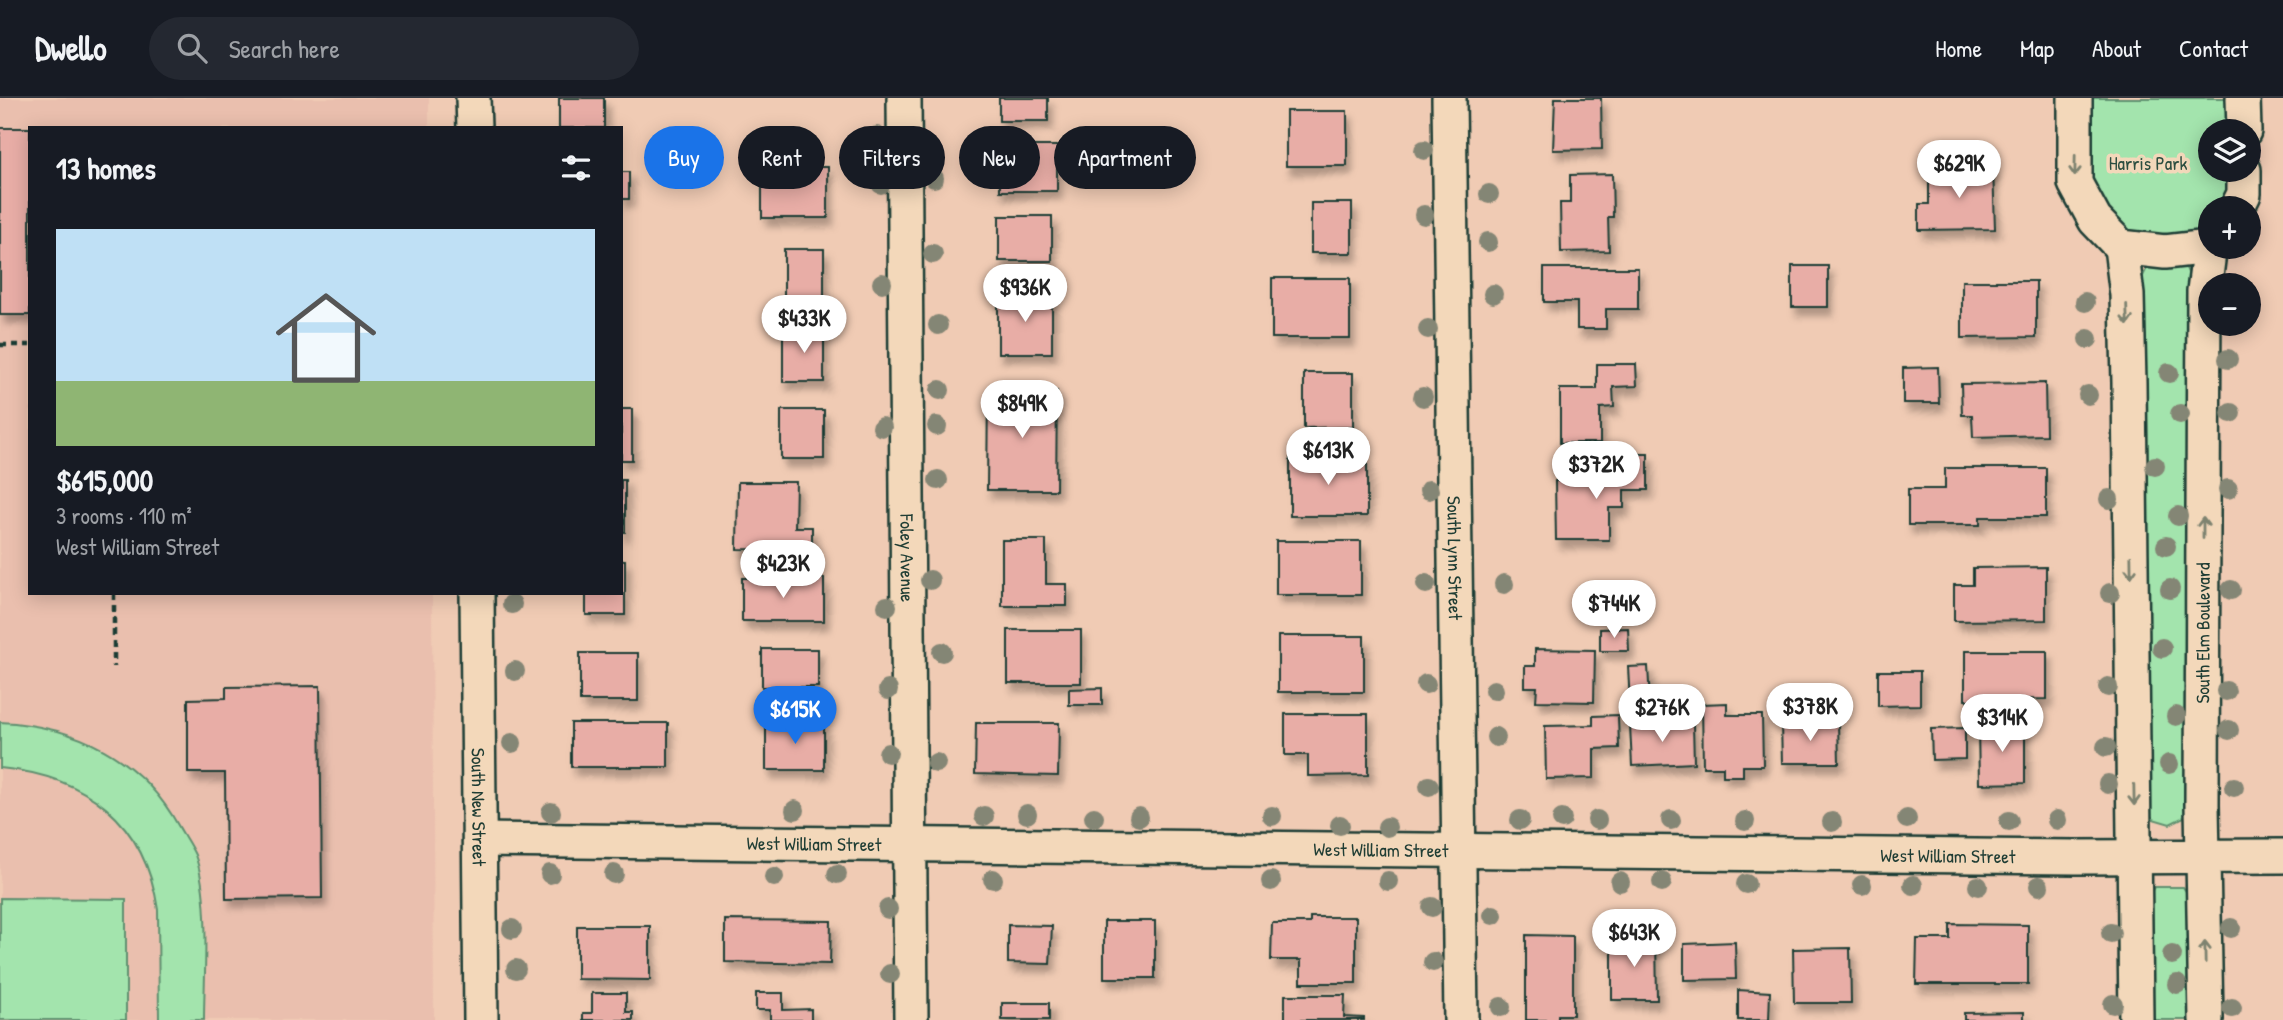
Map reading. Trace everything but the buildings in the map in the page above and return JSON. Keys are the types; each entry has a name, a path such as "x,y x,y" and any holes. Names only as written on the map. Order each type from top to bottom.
{"street":[{"path":"473,98 474,126"},
{"name":"Foley Avenue","path":"904,98 911,1020"},
{"name":"South Lynn Street","path":"1449,98 1461,1020"},
{"path":"2075,98 2075,183 2095,220 2120,247 2127,295 2136,1020"},
{"path":"2243,98 2244,119"},
{"name":"South Elm Boulevard","path":"2120,247 2165,252 2198,248"},
{"name":"South Elm Boulevard","path":"2206,1020 2203,856 2204,291 2208,259"},
{"name":"South New Street","path":"477,595 481,1020"},
{"name":"West William Street","path":"480,840 1458,851 2283,856"}],"path":[{"path":"0,345 28,345"},
{"path":"114,595 114,667"}],"shaded area":[{"path":"0,98 429,98 429,126 28,126 28,595 432,595 434,1020 0,1020"}],"green space":[{"name":"Harris Park","path":"2086,98 2231,98 2232,119 2198,119 2198,182 2230,182 2226,196 2198,196 2197,234 2178,242 2131,234 2111,219 2087,180"},
{"path":"2148,266 2185,266 2192,281 2186,816 2170,824 2153,819 2144,805 2141,280"},
{"path":"0,722 55,730 104,750 146,782 164,803 195,855 200,873 206,936 204,1020 159,1020 158,910 151,879 140,851 125,828 106,809 84,793 59,781 0,768"},
{"path":"2154,887 2183,887 2193,902 2193,1020 2145,1020 2145,903"},
{"path":"0,898 126,899 126,1020 0,1020"}]}
